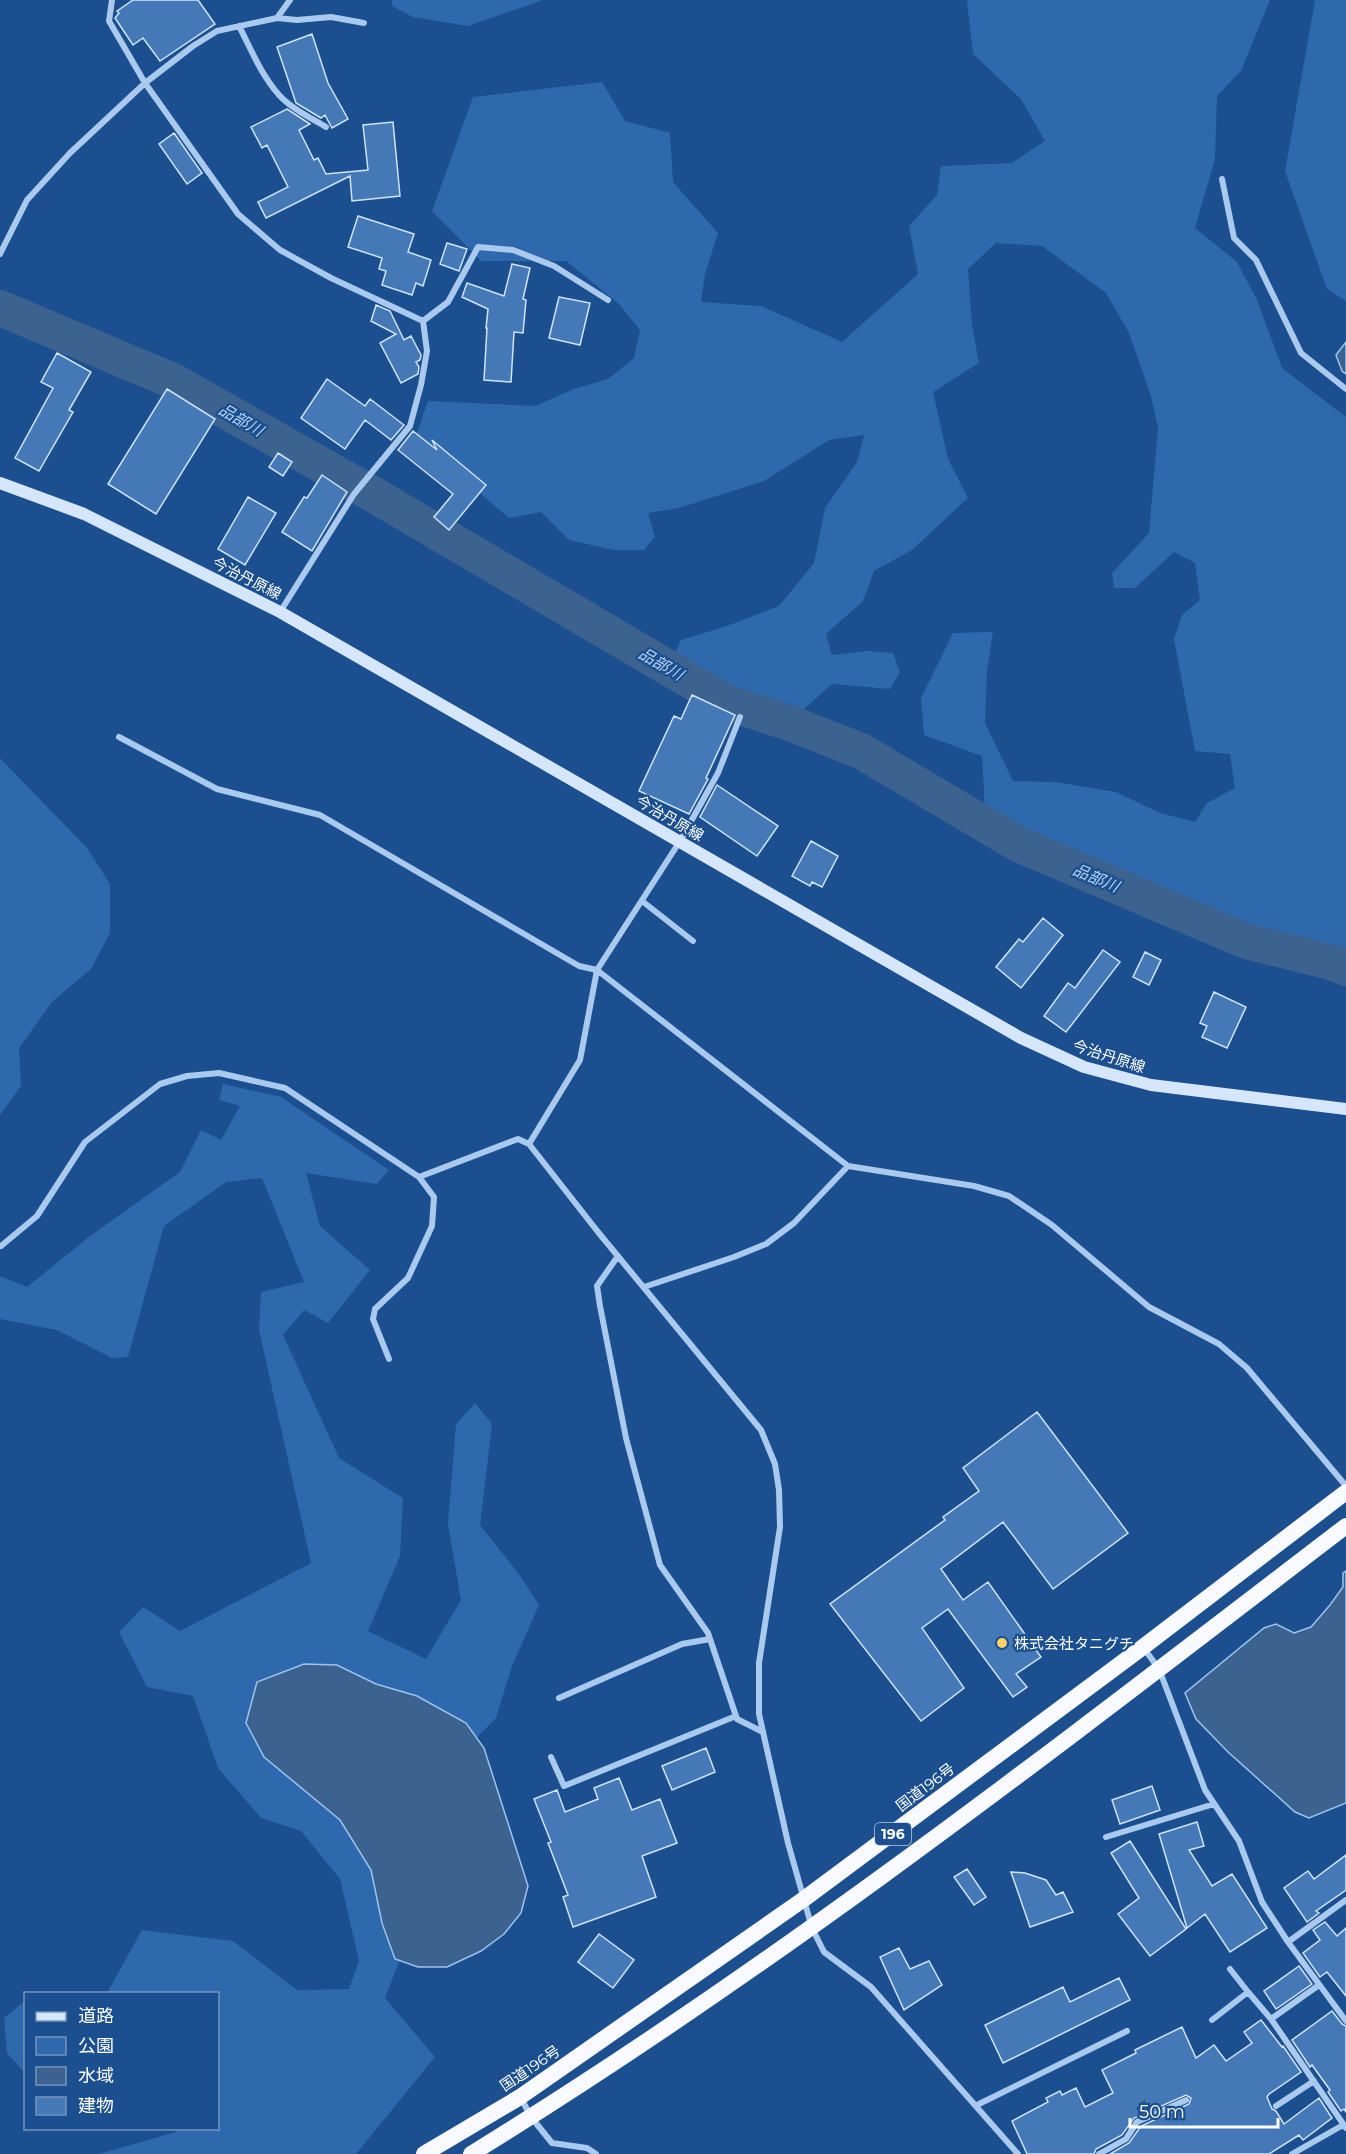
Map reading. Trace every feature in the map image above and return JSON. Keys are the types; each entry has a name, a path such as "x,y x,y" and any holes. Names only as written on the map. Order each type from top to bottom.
{"highway":[{"name":"国道196号","path":"424,2154 520,2097 804,1899 1143,1647 1346,1492"},
{"name":"196","path":"471,2154 531,2117 812,1928 1346,1526"}],"main road":[{"name":"今治丹原線","path":"0,483 84,514 280,612 1022,1038 1084,1067 1151,1085 1346,1109"}],"street":[{"path":"112,0 109,21 145,83 238,214 280,250 331,278 423,321"},
{"path":"277,18 290,0"},
{"path":"0,254 27,200 70,153 145,83 193,46 217,31 277,18 297,20 331,17 364,23"},
{"path":"239,26 261,70 280,96 326,127"},
{"path":"1221,179 1234,238 1256,260 1301,353 1346,389"},
{"path":"423,321 448,302 478,247 513,250 554,266 608,300"},
{"path":"280,612 354,494 410,426 427,351 423,321"},
{"path":"530,1144 580,1060 597,970 680,841 718,773 740,717"},
{"path":"119,737 217,789 320,815 579,966 597,970 848,1166 974,1186 1009,1196 1052,1225 1149,1307 1219,1344 1247,1368 1346,1486"},
{"path":"642,901 693,941"},
{"path":"1,1246 37,1216 85,1142 160,1084 187,1076 219,1073 285,1088 419,1177 434,1197 432,1226 408,1278 375,1309 373,1319 389,1359"},
{"path":"419,1177 518,1139 530,1144 618,1256 761,1430 775,1464 779,1490 780,1527 759,1663 759,1714 789,1843 812,1928 824,1952 871,1988 1018,2154"},
{"path":"644,1287 766,1244 794,1223 848,1166"},
{"path":"618,1256 597,1286 626,1438 660,1565 708,1633 737,1719 763,1732"},
{"path":"558,1698 682,1644 710,1639"},
{"path":"1143,1647 1159,1669 1205,1790 1239,1841 1262,1902 1288,1942 1346,2021"},
{"path":"551,1757 564,1786 736,1716"},
{"path":"1106,1837 1215,1804"},
{"path":"1288,1942 1346,1900"},
{"path":"1230,1969 1271,2019 1345,2127 1292,2154"},
{"path":"1271,2019 1319,1985"},
{"path":"1212,2020 1248,1992"},
{"path":"977,2105 1127,2031"},
{"path":"1276,2106 1314,2081"},
{"path":"520,2097 531,2117 552,2143 587,2148 596,2154"},
{"path":"1099,2154 1126,2139 1137,2122 1186,2100"}],"green space":[{"path":"392,0 543,0 468,26 413,17 392,6"},
{"path":"967,0 1270,0 1241,71 1217,96 1215,159 1195,228 1237,262 1257,300 1282,368 1346,417 1346,957 1270,940 1027,836 985,811 982,756 924,735 921,698 953,633 993,632 987,671 985,723 1013,781 1055,782 1116,792 1160,813 1195,822 1207,803 1235,788 1230,754 1195,751 1174,639 1182,615 1200,600 1195,563 1174,552 1135,588 1114,588 1112,573 1149,533 1158,428 1151,396 1129,333 1106,293 1042,246 996,243 968,269 972,325 979,363 933,392 948,459 968,498 912,550 874,571 863,601 826,634 832,655 867,651 893,653 900,672 890,689 832,684 802,711 731,696 671,661 681,640 727,626 779,606 814,563 825,508 857,462 864,435 829,440 764,481 679,508 648,513 655,537 644,550 614,550 569,540 541,512 509,518 454,471 415,460 417,433 428,401 535,406 574,389 608,379 634,358 640,330 619,304 566,261 481,261 432,211 473,97 602,82 625,121 670,133 673,182 718,233 705,274 701,302 761,306 842,342 918,274 909,226 937,195 941,166 1012,163 1045,141 1021,99 973,54"},
{"path":"1315,0 1346,0 1346,301 1327,289 1285,171"},
{"path":"0,758 87,848 110,884 110,933 91,969 52,1002 19,1048 21,1086 0,1115"},
{"path":"223,1084 281,1097 389,1170 377,1184 306,1173 320,1226 370,1270 328,1323 304,1310 283,1335 339,1458 403,1498 400,1556 368,1631 426,1659 461,1600 448,1524 456,1424 475,1403 492,1424 480,1525 519,1574 539,1605 512,1666 496,1718 447,1768 414,1923 385,1998 435,2057 356,2154 99,2154 178,2130 219,2130 219,1992 108,1992 142,1930 233,1941 297,1990 349,1989 359,1961 340,1879 301,1831 261,1818 218,1768 193,1696 147,1687 119,1632 143,1607 180,1631 311,1563 259,1330 261,1292 304,1282 262,1178 226,1182 164,1226 128,1357 112,1358 57,1330 0,1319 0,1276 27,1287 90,1236 180,1172 201,1130 221,1140 240,1106 219,1100"},
{"path":"24,2002 24,2072 7,2053 4,2018"}],"water":[{"path":"1346,342 1346,374 1342,371 1336,355"},
{"path":"1346,1571 1346,1803 1309,1818 1295,1812 1228,1752 1196,1719 1185,1693 1264,1628 1276,1624 1294,1633 1311,1627 1343,1587 1343,1573"},
{"path":"304,1664 337,1665 376,1684 417,1696 466,1723 484,1748 528,1886 521,1913 504,1934 481,1951 447,1967 418,1967 395,1959 382,1923 371,1870 340,1820 264,1757 246,1723 257,1682"}],"building":[{"path":"133,0 198,0 215,24 160,61 143,38 133,45 115,18 119,13 117,11"},
{"path":"312,34 328,83 348,119 332,128 325,115 321,118 296,103 277,47"},
{"path":"287,109 310,124 299,130 314,160 318,158 326,174 368,170 363,125 393,122 400,196 352,201 350,176 266,218 258,202 288,187 267,145 262,148 251,127"},
{"path":"174,133 202,173 187,184 159,144"},
{"path":"358,216 414,234 408,252 431,260 423,286 416,283 412,295 382,285 386,271 379,269 382,258 348,247"},
{"path":"447,243 467,249 459,271 440,264"},
{"path":"512,264 530,268 523,299 526,300 523,333 514,332 511,382 484,380 488,309 462,297 467,283 504,296"},
{"path":"559,297 590,303 580,345 549,338"},
{"path":"376,305 390,311 404,340 411,336 421,355 420,360 416,362 419,367 418,374 401,383 380,343 396,334 371,321"},
{"path":"57,353 91,372 69,410 73,412 39,471 15,458 53,388 41,382"},
{"path":"327,379 365,406 370,399 404,425 391,440 365,420 345,449 301,418"},
{"path":"167,389 215,419 156,514 108,484"},
{"path":"413,431 437,450 432,440 486,485 449,530 434,517 453,494 398,450"},
{"path":"278,453 292,462 283,476 269,467"},
{"path":"322,475 347,492 312,551 282,532 304,497 307,498"},
{"path":"248,497 276,513 245,565 218,549"},
{"path":"692,695 735,715 706,778 708,779 689,814 639,791 674,716 681,719"},
{"path":"717,785 778,826 757,856 700,817"},
{"path":"811,841 838,856 822,887 812,882 810,886 792,876"},
{"path":"1043,918 1063,935 1021,988 996,967 1019,939 1023,942"},
{"path":"1103,950 1120,962 1066,1032 1044,1016 1068,983 1075,988"},
{"path":"1145,952 1161,960 1149,985 1133,977"},
{"path":"1214,992 1246,1007 1227,1048 1202,1037 1207,1026 1200,1023"},
{"path":"1037,1412 1128,1533 1053,1589 1003,1522 941,1569 963,1600 988,1582 1041,1657 1016,1674 1027,1687 1013,1697 948,1609 922,1628 964,1688 921,1721 830,1604 945,1520 943,1517 979,1491 963,1468"},
{"path":"706,1748 715,1772 672,1790 662,1766"},
{"path":"619,1778 632,1810 660,1799 677,1843 642,1856 656,1897 573,1927 563,1897 568,1895 534,1799 557,1790 565,1812 598,1799 594,1788"},
{"path":"1152,1786 1160,1810 1120,1824 1112,1800"},
{"path":"1197,1822 1204,1846 1189,1850 1212,1886 1232,1874 1267,1928 1230,1952 1205,1914 1187,1928 1159,1834"},
{"path":"1130,1841 1186,1929 1150,1956 1118,1914 1139,1898 1111,1853"},
{"path":"1346,1855 1346,1890 1316,1911 1319,1913 1307,1922 1284,1888 1308,1871 1314,1879"},
{"path":"967,1869 986,1897 974,1905 954,1877"},
{"path":"1011,1872 1025,1873 1046,1880 1056,1895 1063,1892 1073,1912 1030,1927"},
{"path":"1325,1922 1337,1936 1346,1928 1346,1996 1327,1972 1320,1977 1303,1953 1320,1940 1313,1930"},
{"path":"599,1934 634,1960 613,1988 578,1962"},
{"path":"899,1948 910,1969 929,1961 942,1985 904,2010 880,1957"},
{"path":"1299,1966 1312,1984 1276,2009 1264,1991"},
{"path":"1119,1978 1130,2000 1003,2063 985,2025 1063,1987 1070,2002"},
{"path":"1332,2011 1346,2026 1346,2112 1344,2109 1341,2111 1328,2092 1330,2090 1312,2065 1310,2067 1292,2040"},
{"path":"1261,2020 1301,2072 1269,2094 1267,2097 1272,2109 1276,2111 1284,2124 1319,2098 1332,2118 1303,2140 1299,2135 1269,2154 1110,2154 1129,2143 1141,2126 1189,2104 1191,2098 1186,2095 1134,2118 1122,2135 1096,2149 1094,2154 1027,2154 1012,2121 1048,2102 1046,2098 1060,2091 1062,2095 1076,2088 1085,2107 1113,2093 1102,2070 1136,2053 1135,2050 1182,2027 1196,2058 1214,2045 1226,2061 1252,2043 1244,2032"}],"waterway":[{"name":"品部川","path":"0,308 173,381 376,496 728,703 790,723 861,751 1018,844 1246,941 1331,962 1346,968"}],"place":[{"name":"株式会社タニグチ","path":"1002,1643"}]}
